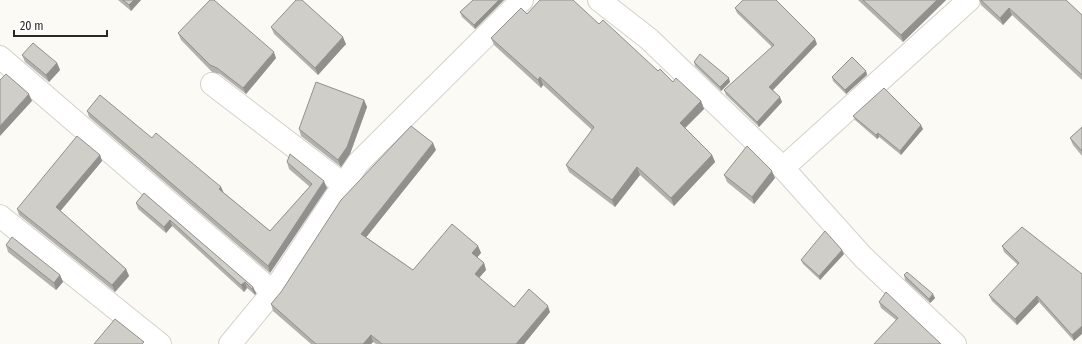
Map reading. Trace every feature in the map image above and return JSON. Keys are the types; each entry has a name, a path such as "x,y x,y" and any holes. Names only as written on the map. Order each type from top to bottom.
{"street":[{"path":"230,344 273,292 358,163 522,0"},
{"path":"599,0 649,39 783,168 863,257 955,344"},
{"path":"783,168 969,0"},
{"path":"0,57 273,292"},
{"path":"212,84 344,185"},
{"path":"0,216 160,344"}],"building":[{"path":"123,0 134,0 129,5"},
{"path":"210,0 214,0 274,52 243,88 217,68 210,65 178,33"},
{"path":"296,0 302,0 343,37 315,68 271,27"},
{"path":"473,0 499,0 474,25 460,12"},
{"path":"540,0 573,0 599,24 603,20 658,71 660,69 673,82 676,78 701,101 680,123 712,155 671,198 637,167 612,200 566,165 594,127 540,77 538,80 491,38 521,8 527,14"},
{"path":"743,0 776,0 815,39 769,87 780,97 757,122 724,90 774,45 735,8"},
{"path":"863,0 937,0 901,35"},
{"path":"981,0 1066,0 1082,15 1082,75 1009,8 1000,18"},
{"path":"33,43 57,63 46,75 22,55"},
{"path":"700,54 729,78 720,87 694,62"},
{"path":"852,57 866,71 845,90 832,77"},
{"path":"6,74 29,94 0,126 0,80"},
{"path":"316,82 364,100 347,147 338,160 299,129"},
{"path":"884,88 921,125 900,151 878,133 876,135 853,116"},
{"path":"100,95 152,138 156,133 221,187 219,189 270,231 312,184 287,162 290,154 324,181 268,266 87,111"},
{"path":"411,126 433,143 361,234 413,270 452,224 478,246 472,253 484,263 475,274 514,307 529,289 548,306 516,344 382,344 371,335 363,344 316,344 271,304 281,292 341,200"},
{"path":"1082,127 1082,151 1070,138"},
{"path":"77,136 100,155 56,207 126,269 112,285 17,209"},
{"path":"747,146 772,171 752,197 724,175"},
{"path":"144,193 253,287 252,289 245,282 241,285 170,220 164,227 136,203"},
{"path":"1022,227 1082,274 1082,326 1072,335 1037,296 1015,319 989,295 1019,263 1002,246"},
{"path":"825,231 842,250 819,276 801,260"},
{"path":"12,237 60,275 54,283 6,245"},
{"path":"907,272 933,294 929,299 904,275"},
{"path":"886,292 941,344 874,344 898,318 879,302"},
{"path":"115,319 144,342 142,344 94,344"}]}
